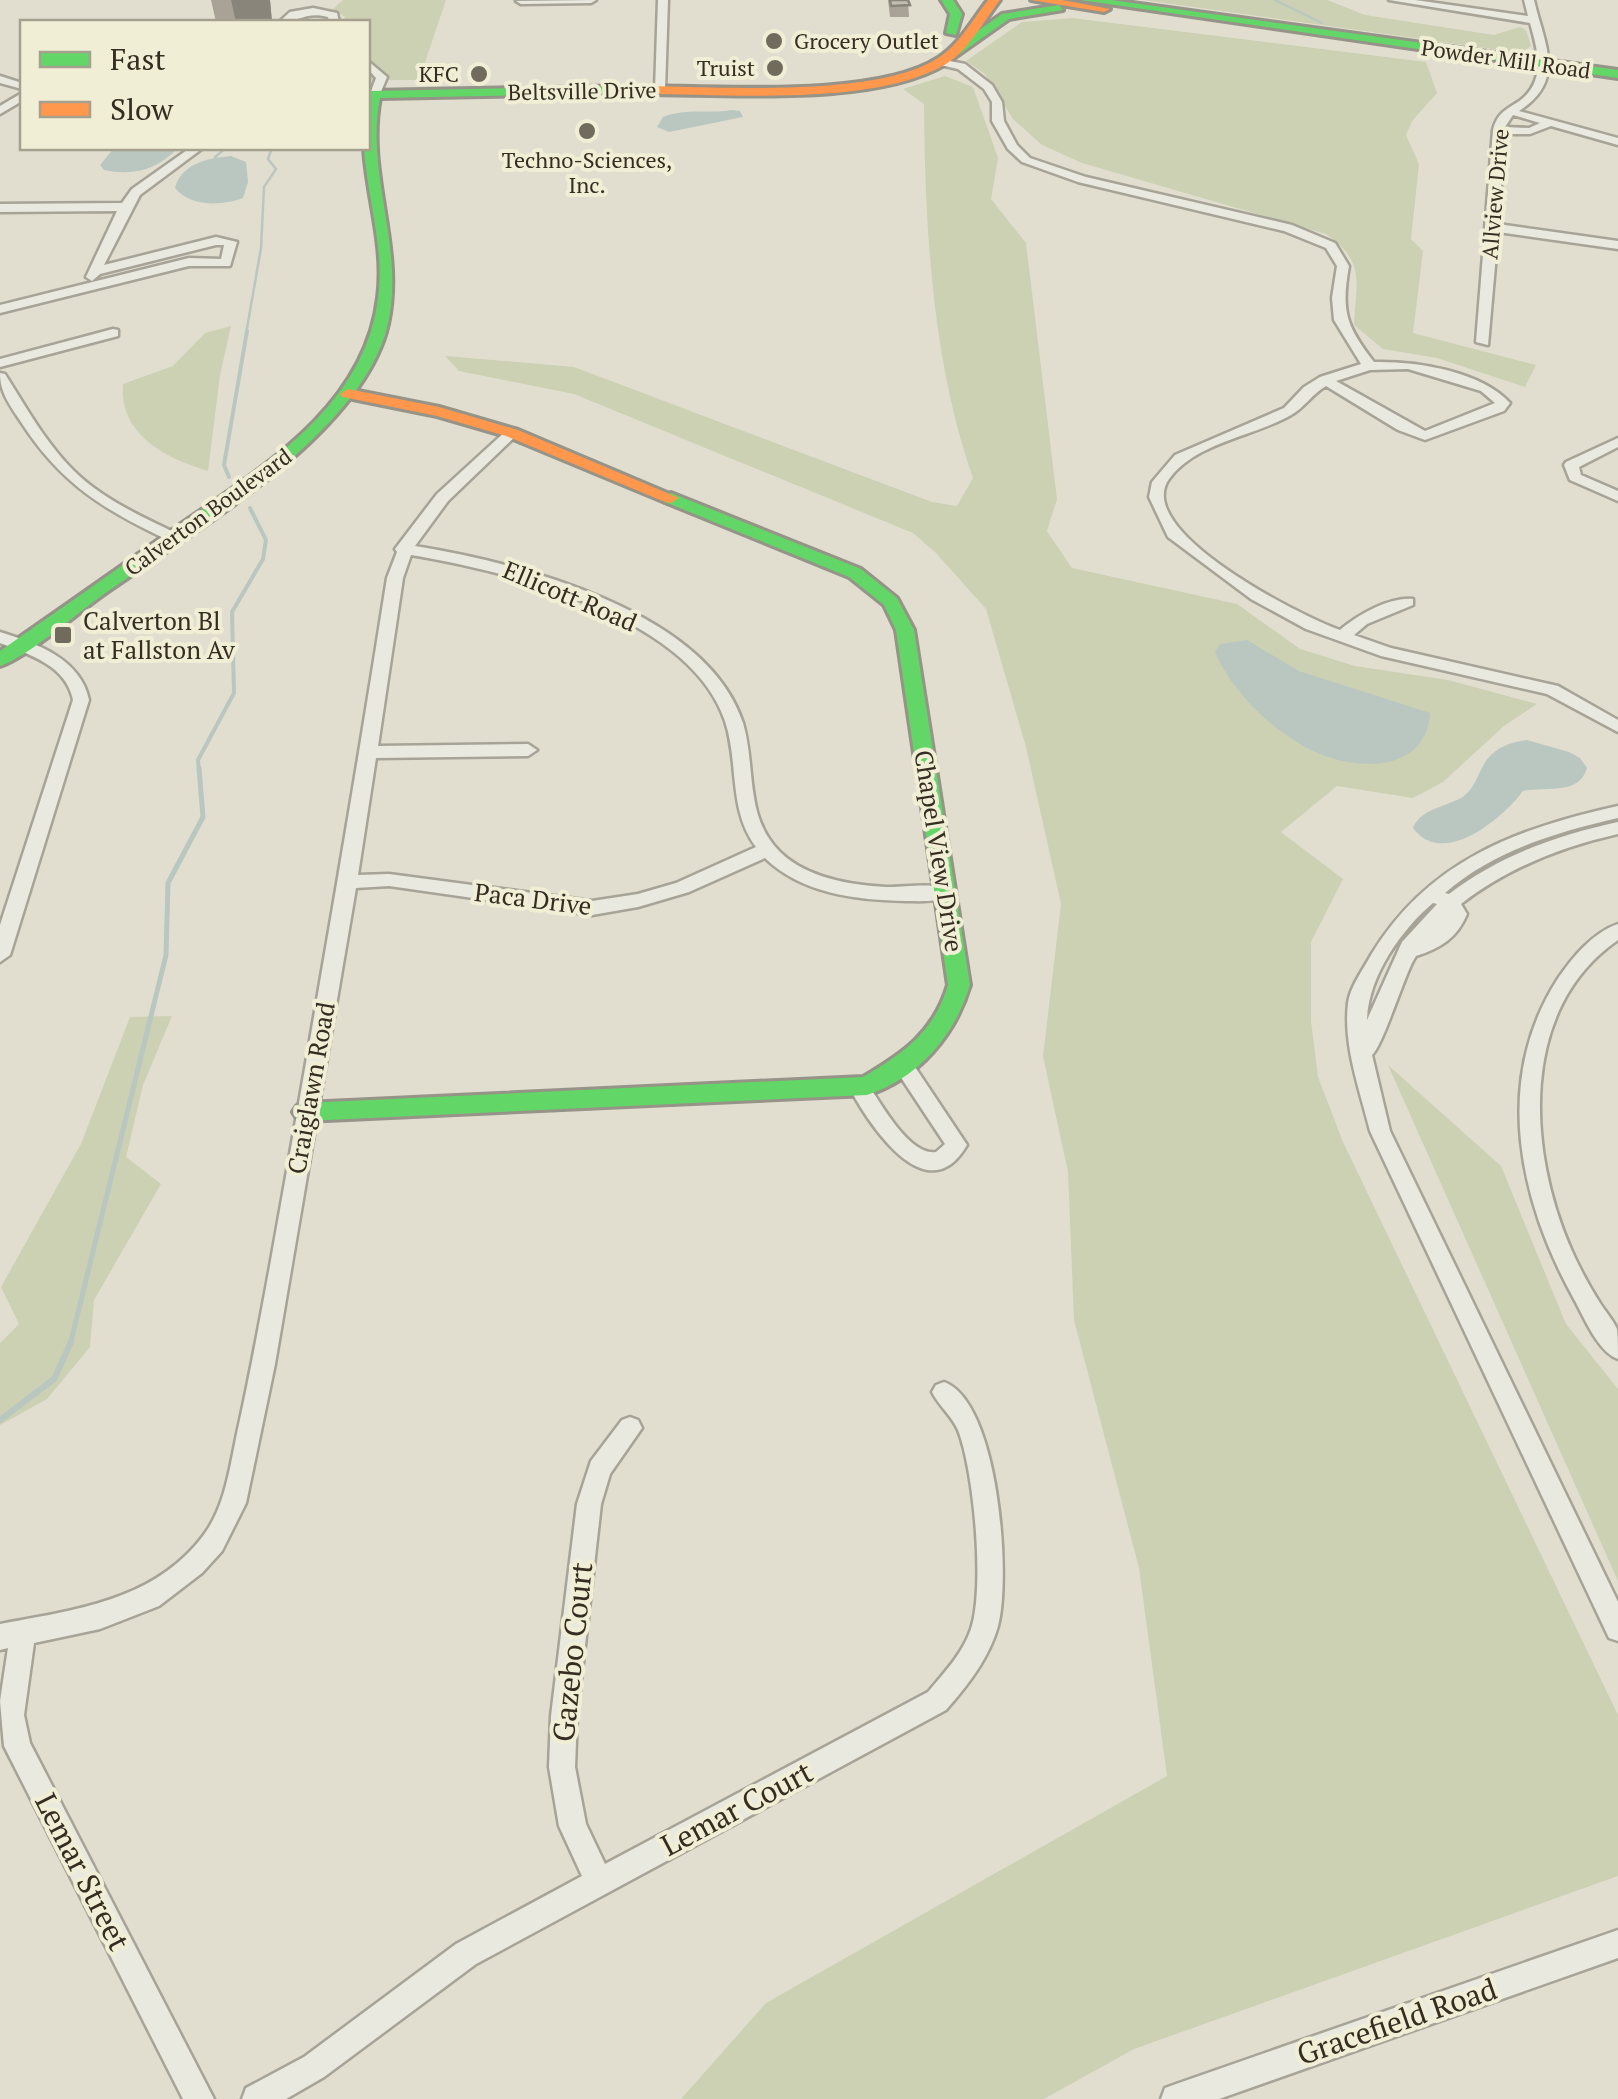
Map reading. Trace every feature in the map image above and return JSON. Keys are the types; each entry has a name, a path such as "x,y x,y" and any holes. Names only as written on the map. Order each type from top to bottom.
{"street":[{"path":"521,1 591,0"},
{"path":"660,90 663,0"},
{"path":"948,0 956,14 949,49"},
{"name":"Beltsville Drive","path":"949,49 978,0"},
{"name":"Beltsville Drive","path":"949,49 994,0"},
{"name":"Powder Mill Road","path":"1037,0 1618,74"},
{"name":"Powder Mill Road","path":"1087,0 1131,10"},
{"path":"1097,0 1131,10"},
{"path":"1394,0 1532,20"},
{"path":"1529,0 1545,54 1543,64"},
{"path":"322,12 335,1"},
{"path":"949,49 997,20 1026,10 1131,10"},
{"path":"287,20 296,14 322,12 333,15 334,20"},
{"name":"Beltsville Drive","path":"370,94 796,88 857,77 907,62 936,47 949,49"},
{"path":"949,49 994,95 1001,127 1022,156 1132,190 1288,228 1331,246 1343,266 1335,311 1338,324 1370,366"},
{"name":"Allview Drive","path":"1483,342 1500,130 1509,111 1535,91 1544,72 1543,64"},
{"path":"370,66 382,76 370,94"},
{"path":"1509,111 1618,142"},
{"path":"1500,130 1530,131 1550,123"},
{"path":"1001,127 1052,167 1138,185 1160,196"},
{"name":"Calverton Boulevard","path":"0,660 10,641 174,538 277,464 348,394 376,346 390,280 370,147"},
{"path":"86,288 125,206 142,186 194,150"},
{"path":"0,208 125,206"},
{"path":"1491,227 1618,245"},
{"path":"0,310 189,262 226,264 231,242 216,240 96,270"},
{"path":"0,363 114,334"},
{"path":"1325,380 1425,436 1499,408 1503,403 1486,388 1409,365 1370,366 1325,380 1289,411 1180,458 1159,482 1156,497 1165,522 1187,546 1257,596 1340,638 1552,690 1618,727"},
{"path":"0,377 45,451 70,480 112,508 174,538"},
{"name":"Chapel View Drive","path":"305,1112 859,1087 923,1053 954,1005 959,985 905,630 903,619 891,602 855,573 512,434 439,412 348,394"},
{"name":"Craiglawn Road","path":"12,1635 100,1617 150,1597 213,1543 234,1503 264,1364 348,882 390,602 403,549 442,496 512,434"},
{"path":"1618,442 1570,465 1575,478 1618,497"},
{"name":"Ellicott Road","path":"403,549 472,558 551,582 633,620 690,661 721,695 733,718 742,742 749,819 767,849"},
{"path":"1340,638 1360,621 1407,602"},
{"path":"0,955 81,700 77,681 68,670 10,641"},
{"path":"1596,712 1618,700"},
{"path":"368,752 528,750"},
{"path":"1618,812 1523,836 1478,860 1430,893 1389,938 1358,1000 1364,1064 1380,1131 1618,1629"},
{"path":"1451,904 1494,873 1534,854 1618,828"},
{"path":"767,849 790,867 830,888 896,896 942,893"},
{"name":"Paca Drive","path":"348,882 389,880 592,908 624,906 672,892 767,849"},
{"path":"1364,1064 1378,1008 1414,950 1435,943 1456,922 1458,914 1451,904 1430,893"},
{"path":"1613,934 1569,974 1546,1019 1533,1060 1527,1101 1529,1141 1562,1261 1618,1349"},
{"path":"1389,938 1414,950"},
{"path":"859,1087 913,1160 928,1164 948,1158 957,1145 904,1066"},
{"name":"Lemar Court","path":"257,2099 314,2067 466,1954 938,1701 966,1668 986,1623 988,1594 982,1485 968,1424 944,1392"},
{"name":"Gazebo Court","path":"599,1882 573,1826 562,1767 564,1716 589,1504 599,1469 630,1428"},
{"name":"Lemar Street","path":"12,1635 11,1715 17,1746 199,2099"},
{"name":"Gracefield Road","path":"1176,2099 1618,1944"}],"green space":[{"path":"343,0 446,0 419,80 370,80 370,20 344,20 333,9"},
{"path":"1143,0 1327,0 1365,15 1494,35 1520,27 1526,30 1531,46 1521,53"},
{"path":"1072,18 1426,62 1437,93 1412,121 1406,135 1419,164 1411,239 1423,251 1413,333 1536,365 1525,387 1437,358 1383,349 1354,325 1357,284 1353,263 1326,234 1082,163 1042,145 1013,119 985,74 966,61 1022,22"},
{"path":"945,76 973,87 998,158 991,199 1026,243 1057,499 1047,531 1072,568 1237,604 1300,649 1355,666 1448,680 1537,704 1504,726 1443,782 1413,798 1337,786 1281,832 1343,879 1311,942 1311,1021 1318,1077 1343,1142 1618,1715 1618,1876 1134,2049 1044,2099 681,2099 766,2003 1167,1776 1139,1568 1074,1320 1068,1172 1043,1056 1061,904 1026,747 986,609 936,553 913,533 574,394 459,371 445,356 574,367 932,502 957,506 973,478 959,433 940,341 929,246 924,104 903,89"},
{"path":"231,326 220,375 208,471 161,451 137,430 128,417 123,384 173,366 205,333"},
{"path":"172,1016 143,1085 126,1157 161,1184 94,1300 90,1347 47,1399 0,1425 0,1343 19,1324 1,1287 81,1144 130,1017"},
{"path":"1388,1065 1501,1166 1566,1324 1618,1389 1618,1581"}],"shaded area":[{"path":"740,111 743,117 669,132 657,127 663,117 672,114"},
{"path":"112,150 176,150 144,170 104,170 100,165"},
{"path":"231,156 246,162 248,182 243,198 198,202 175,188 190,167"},
{"path":"1247,640 1299,671 1430,713 1425,734 1415,749 1382,763 1342,761 1305,747 1252,706 1222,666 1215,652 1220,644"},
{"path":"1527,740 1580,758 1587,768 1583,777 1561,788 1523,791 1502,814 1456,841 1440,843 1426,839 1413,828 1426,813 1468,793 1497,750"}],"building":[{"path":"890,0 908,0 910,5 891,6"}],"waterway":[{"path":"1275,0 1322,23"},
{"path":"215,157 224,150"},
{"path":"246,334 261,248 264,187 276,169 268,159 271,150"},
{"path":"229,477 224,465 247,331"},
{"path":"199,771 198,760 234,693 232,612 263,559 266,540 250,508"},
{"path":"70,1343 166,955 168,883 203,817 199,768"},
{"path":"0,1420 54,1379 70,1343"}],"traffic: fast":[{"path":"947,0 956,14 952,33"},
{"path":"1087,0 1618,74"},
{"path":"954,52 1006,16 1059,8"},
{"path":"0,660 278,463 332,412 352,386 380,329 386,297 387,262 370,143 375,94 635,90"},
{"path":"305,1112 867,1086 913,1057 945,1021 959,985 905,630 891,602 855,573 671,498"}],"traffic: slow":[{"path":"635,90 835,89 902,79 941,62 955,51 994,0"},
{"path":"1037,0 1104,9"},
{"path":"348,394 439,412 512,433 671,498"}],"place":[{"name":"Grocery Outlet","path":"774,41"},
{"name":"Truist","path":"775,68"},
{"name":"KFC","path":"479,74"},
{"name":"Techno-Sciences, Inc.","path":"587,131"},
{"name":"Calverton Bl at Fallston Av","path":"63,635"}]}
